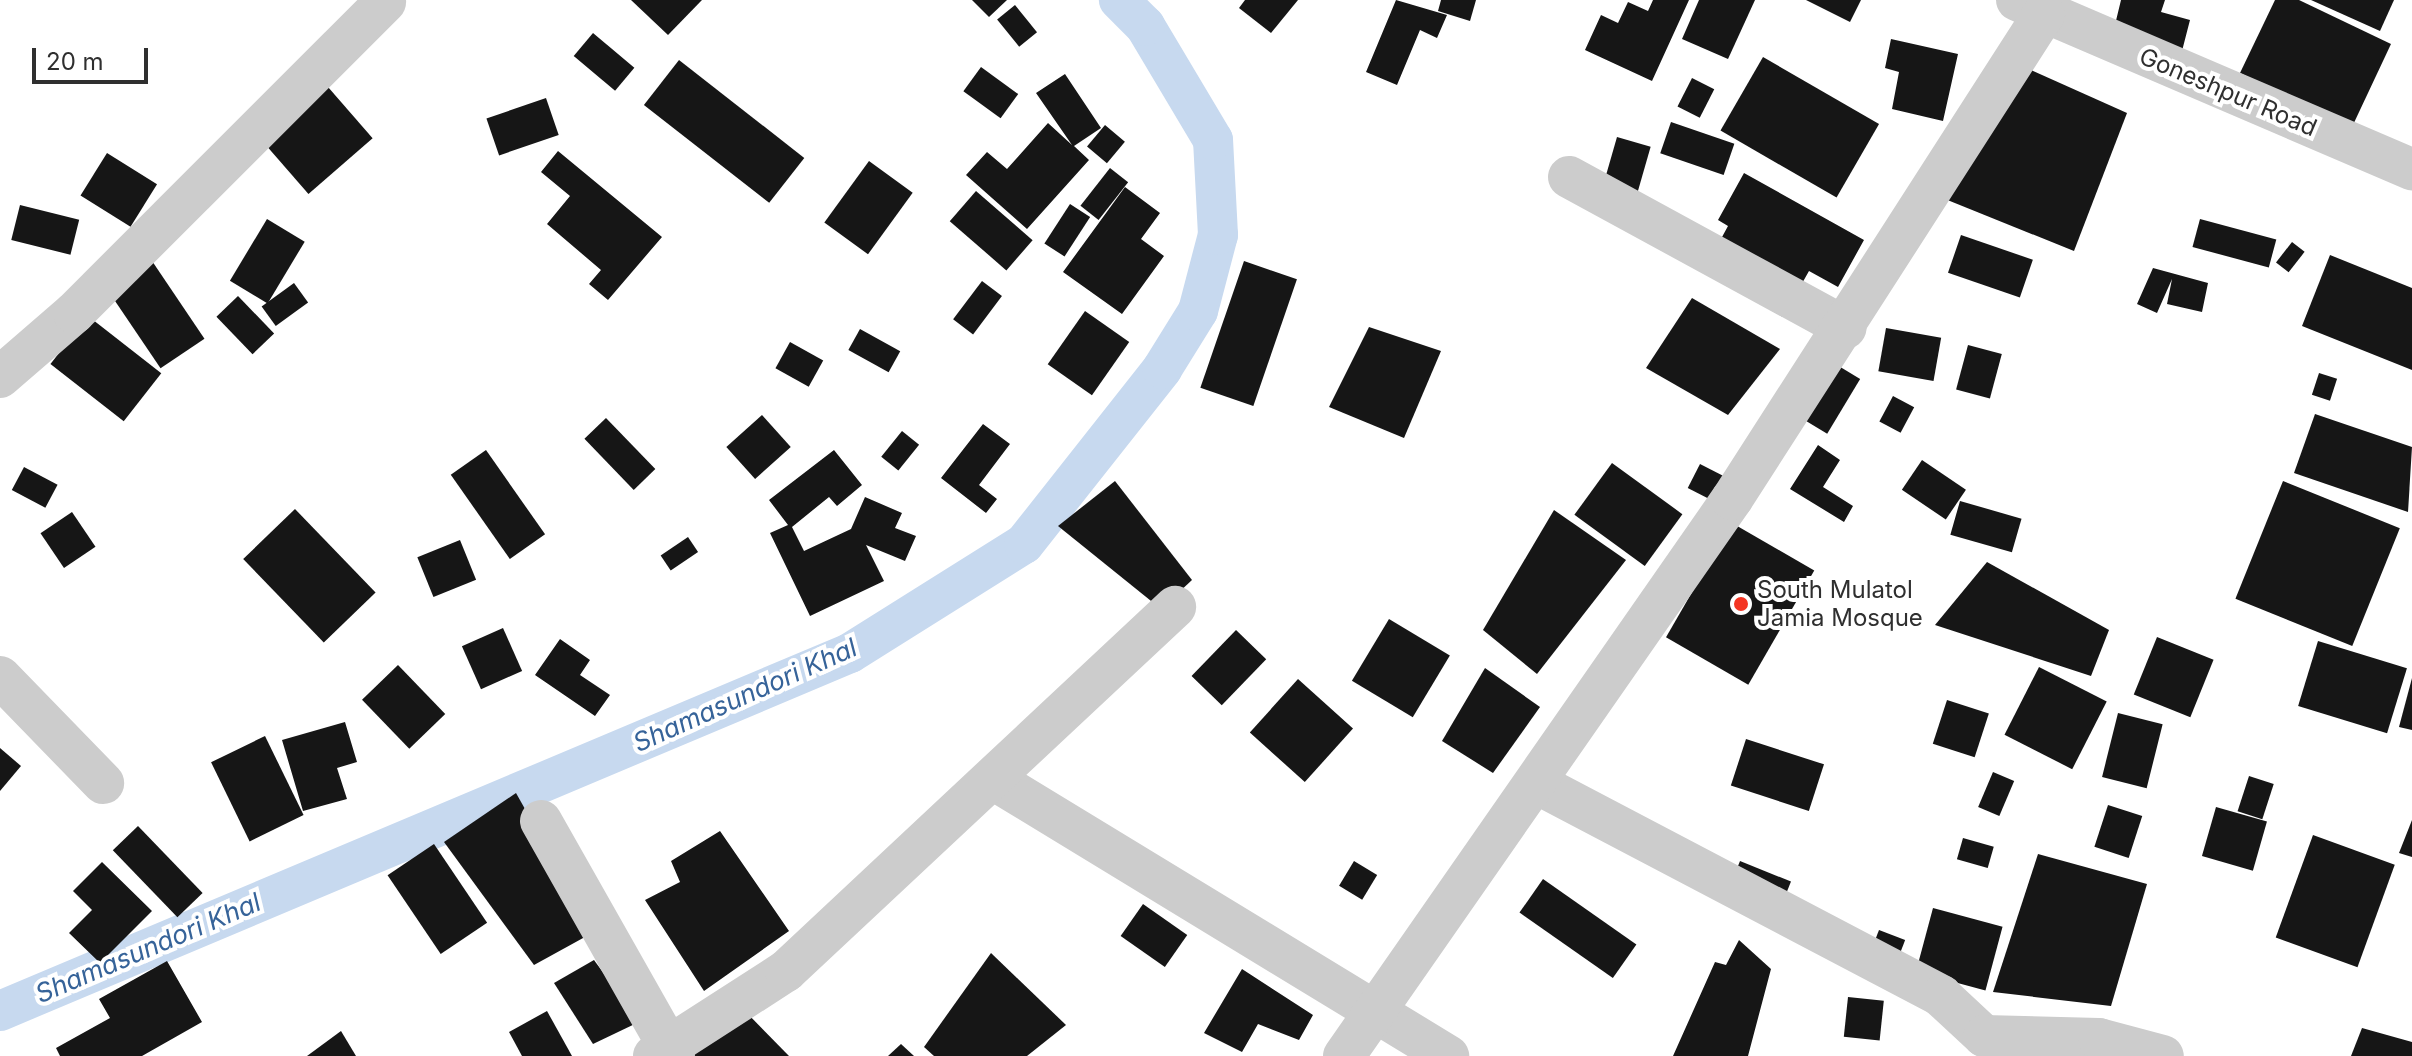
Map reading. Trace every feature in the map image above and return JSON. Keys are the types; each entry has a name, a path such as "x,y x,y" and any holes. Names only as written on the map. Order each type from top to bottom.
{"street":[{"path":"0,377 74,313 385,2"},
{"path":"1344,1056 1536,783 1846,328 2030,7"},
{"name":"Goneshpur Road","path":"2030,7 2412,169"},
{"path":"1569,177 1846,328"},
{"path":"541,821 665,1053 786,971 1175,607"},
{"path":"0,677 103,783"},
{"path":"993,779 1448,1056"},
{"path":"1536,783 1941,996 1984,1036 2099,1039 2163,1056"}],"building":[{"path":"631,0 702,0 668,35"},
{"path":"972,0 1007,0 989,17"},
{"path":"1245,0 1298,0 1271,33 1239,8"},
{"path":"1396,0 1447,15 1437,38 1420,30 1397,85 1366,72"},
{"path":"1441,0 1476,0 1470,21 1438,11"},
{"path":"1653,0 1689,0 1652,81 1585,50 1601,15 1618,23 1628,2 1648,11"},
{"path":"1699,0 1755,0 1728,59 1682,39"},
{"path":"1806,0 1861,0 1850,22"},
{"path":"2121,0 2165,0 2161,12 2190,20 2182,51 2113,33"},
{"path":"2275,0 2299,0 2391,44 2352,127 2240,73"},
{"path":"2311,0 2394,0 2380,31"},
{"path":"1015,5 1037,32 1019,47 997,19"},
{"path":"593,33 634,68 615,91 574,56"},
{"path":"1891,39 1958,54 1943,121 1892,109 1899,72 1885,68"},
{"path":"1763,57 1879,124 1837,198 1720,131"},
{"path":"679,60 804,158 769,203 644,105"},
{"path":"2022,66 2127,113 2074,251 1940,197"},
{"path":"981,67 1018,94 1001,118 963,91"},
{"path":"1065,74 1101,128 1074,146 1089,160 1027,229 966,175 987,152 1007,169 1048,123 1072,145 1036,93"},
{"path":"1692,78 1714,89 1700,118 1677,107"},
{"path":"328,87 373,138 308,194 264,143"},
{"path":"546,98 559,135 499,155 486,119"},
{"path":"1671,122 1734,144 1724,175 1660,153"},
{"path":"1105,125 1125,142 1107,163 1087,146"},
{"path":"1617,137 1651,147 1637,195 1603,185"},
{"path":"558,151 662,237 608,300 589,284 601,270 547,224 570,196 541,172"},
{"path":"107,153 157,184 131,227 81,195"},
{"path":"869,161 913,193 868,254 824,222"},
{"path":"1110,168 1128,182 1099,220 1080,206"},
{"path":"1744,173 1864,240 1838,287 1809,271 1783,317 1703,272 1728,226 1718,220"},
{"path":"1125,187 1160,213 1141,239 1164,256 1122,314 1063,272"},
{"path":"976,191 1033,240 1006,270 950,221"},
{"path":"1070,204 1090,217 1065,256 1044,243"},
{"path":"20,205 79,220 70,255 11,240"},
{"path":"267,219 305,242 268,303 230,281"},
{"path":"2200,219 2276,239 2269,267 2192,247"},
{"path":"1961,235 2033,260 2020,298 1948,273"},
{"path":"2292,242 2305,252 2289,272 2276,262"},
{"path":"148,255 204,339 161,368 104,285"},
{"path":"2330,255 2412,288 2412,370 2302,326"},
{"path":"1244,261 1297,279 1253,406 1200,388"},
{"path":"2153,268 2208,283 2202,312 2167,304 2172,279 2157,313 2137,304"},
{"path":"982,281 1002,296 973,334 953,319"},
{"path":"294,283 308,302 276,326 262,307"},
{"path":"238,296 274,333 253,354 216,317"},
{"path":"1692,298 1780,349 1728,415 1646,368"},
{"path":"1085,311 1129,342 1092,395 1048,364"},
{"path":"88,316 161,373 124,421 50,364"},
{"path":"1369,327 1441,351 1404,438 1329,407"},
{"path":"1886,328 1941,338 1934,381 1878,371"},
{"path":"860,329 900,351 889,372 848,350"},
{"path":"790,342 823,360 809,387 775,368"},
{"path":"1968,345 2002,354 1990,398 1956,389"},
{"path":"1837,365 1860,379 1827,434 1804,420"},
{"path":"2319,373 2337,379 2330,401 2312,395"},
{"path":"1893,396 1914,407 1901,433 1879,422"},
{"path":"2315,414 2412,447 2408,512 2294,473"},
{"path":"762,415 791,447 755,479 726,447"},
{"path":"606,418 655,469 634,490 584,439"},
{"path":"983,424 1010,444 979,485 997,499 986,513 941,478"},
{"path":"902,431 919,445 898,470 881,457"},
{"path":"1818,445 1840,460 1823,487 1853,506 1844,522 1790,489"},
{"path":"486,450 545,534 510,559 451,475"},
{"path":"834,450 862,485 837,506 829,497 792,527 804,551 851,529 865,497 902,513 895,528 916,536 905,561 866,545 884,581 810,616 770,533 788,525 769,500"},
{"path":"1922,460 1966,490 1946,519 1902,490"},
{"path":"1612,463 1682,514 1645,566 1574,515"},
{"path":"1700,464 1725,477 1713,501 1688,488"},
{"path":"24,467 58,485 45,508 12,490"},
{"path":"1115,481 1192,580 1161,609 1058,526"},
{"path":"2283,481 2400,528 2352,646 2235,599"},
{"path":"1960,501 2022,519 2012,552 1950,535"},
{"path":"295,509 376,592 324,642 243,559"},
{"path":"1554,510 1626,560 1537,674 1483,630"},
{"path":"72,512 95,547 64,568 40,533"},
{"name":"South Mulatol Jamia Mosque","path":"1732,523 1814,570 1748,685 1666,637"},
{"path":"688,537 698,552 671,570 661,555"},
{"path":"460,540 476,580 433,597 417,557"},
{"path":"1987,562 2109,630 2091,676 1935,625"},
{"path":"1389,619 1450,656 1413,717 1352,681"},
{"path":"503,628 522,671 481,689 462,646"},
{"path":"1236,630 1266,659 1222,705 1192,676"},
{"path":"2157,637 2214,660 2190,717 2134,694"},
{"path":"560,639 590,660 580,675 610,695 595,716 535,675"},
{"path":"2318,641 2407,668 2387,733 2298,706"},
{"path":"398,665 445,714 409,749 362,700"},
{"path":"2039,667 2107,702 2072,769 2004,735"},
{"path":"1485,668 1540,707 1493,773 1442,741"},
{"path":"2412,678 2412,730 2399,727"},
{"path":"1298,679 1353,729 1305,782 1250,733"},
{"path":"1947,700 1989,714 1975,757 1933,744"},
{"path":"2118,713 2163,724 2147,788 2102,777"},
{"path":"345,722 357,762 337,768 347,799 303,811 282,740"},
{"path":"265,736 304,815 250,841 211,762"},
{"path":"1746,739 1824,764 1809,811 1731,786"},
{"path":"0,748 21,766 0,791"},
{"path":"1993,772 2014,781 1999,816 1978,807"},
{"path":"2249,776 2274,784 2262,819 2238,811"},
{"path":"516,793 594,932 534,965 444,842"},
{"path":"2108,805 2142,816 2129,858 2094,847"},
{"path":"2216,807 2267,822 2253,871 2202,856"},
{"path":"2412,820 2412,857 2399,853"},
{"path":"138,826 203,893 177,917 113,850"},
{"path":"720,831 789,931 704,991 645,900 680,882 671,861"},
{"path":"2313,835 2395,865 2357,967 2276,937"},
{"path":"1963,838 1994,847 1988,868 1957,859"},
{"path":"434,844 487,923 441,954 388,875"},
{"path":"2038,854 2147,884 2111,1006 1993,992"},
{"path":"1354,861 1377,875 1362,900 1339,886"},
{"path":"1740,861 1791,882 1781,907 1730,886"},
{"path":"102,862 152,911 100,963 69,933 92,910 73,891"},
{"path":"1543,879 1636,944 1613,978 1519,913"},
{"path":"1143,904 1187,935 1165,967 1121,936"},
{"path":"1933,908 2003,927 1985,990 1916,972"},
{"path":"1879,930 1905,940 1898,960 1871,950"},
{"path":"1739,940 1771,969 1748,1056 1673,1056 1715,962 1726,965"},
{"path":"991,953 1066,1025 1027,1056 934,1056 924,1047"},
{"path":"594,960 639,1022 593,1044 554,983"},
{"path":"167,961 202,1022 142,1056 60,1056 56,1048 110,1018 99,999"},
{"path":"1242,969 1313,1015 1299,1040 1258,1024 1242,1052 1204,1033"},
{"path":"1848,997 1884,1001 1880,1041 1844,1037"},
{"path":"743,1009 789,1056 685,1056"},
{"path":"547,1011 572,1056 522,1056 509,1032"},
{"path":"2362,1028 2412,1042 2412,1056 2351,1056"},
{"path":"341,1031 356,1056 307,1056"},
{"path":"901,1044 914,1056 888,1056"}],"waterway":[{"name":"Shamasundori Khal","path":"0,1011 850,653 1024,544 1162,369 1198,311 1218,235 1213,140 1145,26 1119,0"}],"place":[{"name":"South Mulatol Jamia Mosque","path":"1741,604"}]}
